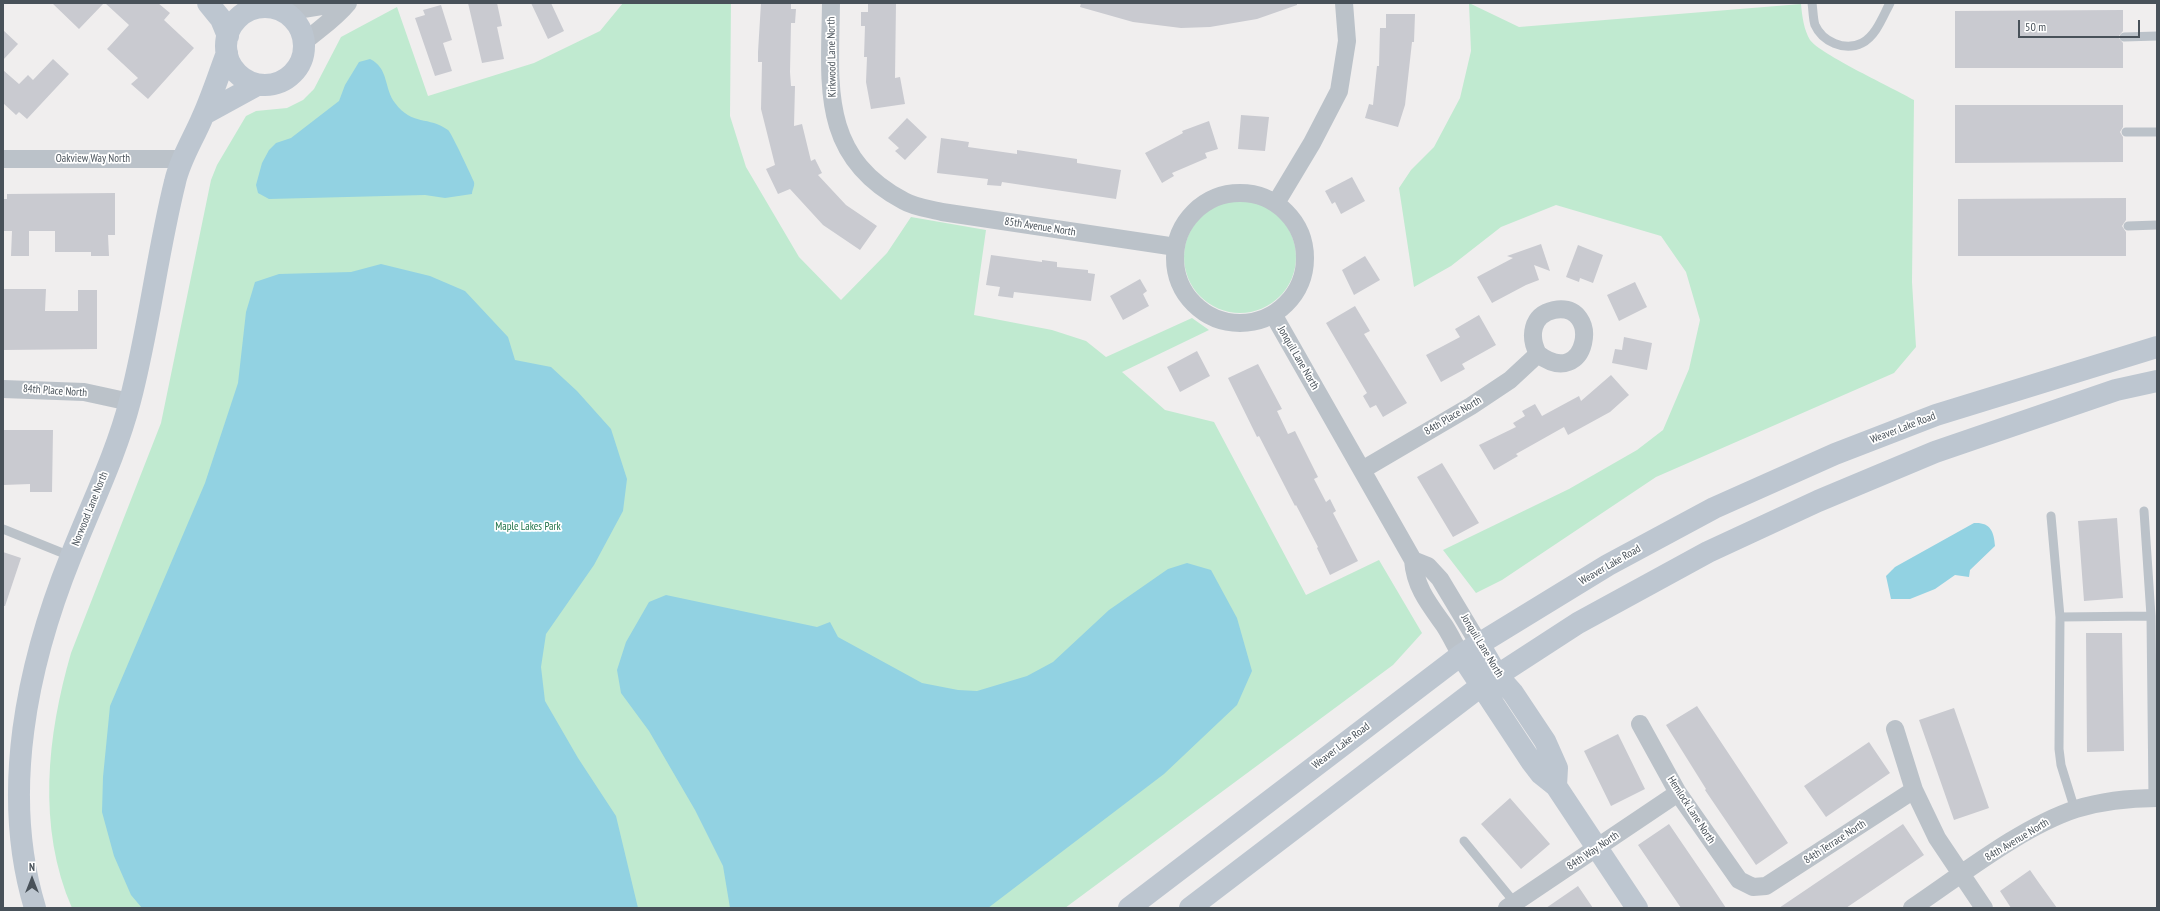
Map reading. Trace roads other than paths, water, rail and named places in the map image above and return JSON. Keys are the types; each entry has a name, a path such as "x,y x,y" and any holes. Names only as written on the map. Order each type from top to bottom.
{"main road":[{"path":"208,3 221,19 228,45"},
{"path":"204,114 257,85 275,84 292,75 302,60 304,42 297,24 283,12 270,8 250,6 230,29 228,45 229,63 241,77 257,85"},
{"name":"Norwood Lane North","path":"35,908 21,860 16,832 16,760 20,724 38,647 70,556 97,494 130,402 175,180 204,114 228,45"},
{"name":"Weaver Lake Road","path":"1129,908 1470,649 1608,565 1708,511 1828,457 1936,415 2026,386 2157,347"},
{"path":"1190,908 1489,680 1578,623 1708,552 1818,501 1935,452 2116,390 2157,381"},
{"name":"Jonquil Lane North","path":"1470,649 1489,680 1541,774 1556,786 1637,908"}],"street":[{"path":"283,12 310,9 326,4 348,3"},
{"path":"304,42 325,24 336,18 348,3"},
{"name":"Kirkwood Lane North","path":"831,3 830,81 835,119 852,158 884,189 905,202"},
{"path":"1273,314 1259,320 1243,323 1228,322 1213,317 1188,297 1182,287 1175,265 1176,248 1182,227 1196,210 1214,198 1234,193 1256,194 1276,203 1312,143 1338,91 1347,41 1344,3"},
{"name":"Oakview Way North","path":"3,159 183,159"},
{"name":"85th Avenue North","path":"905,202 962,215 1176,248"},
{"name":"Jonquil Lane North","path":"1276,203 1292,218 1303,237 1306,259 1302,281 1290,300 1273,314 1413,560 1414,574 1421,593 1445,627 1470,649"},
{"name":"84th Place North","path":"1362,470 1471,406 1510,380 1538,354"},
{"name":"84th Place North","path":"3,389 50,389 84,392 130,402"},
{"name":"Jonquil Lane North","path":"1413,560 1428,566 1440,579 1470,649"},
{"name":"Hemlock Lane North","path":"1640,724 1678,793 1739,880 1753,888"},
{"path":"1895,729 1914,790 1937,838 1984,908"},
{"name":"84th Terrace North","path":"1753,888 1766,886 1914,790"},
{"name":"84th Way North","path":"1513,906 1678,793"},
{"name":"84th Avenue North","path":"1912,908 2032,829 2075,810 2118,800 2155,798"}],"lane":[{"path":"1812,3 1815,24 1824,39 1838,45 1851,46 1862,43 1873,34 1890,3"},
{"path":"2124,37 2157,36"},
{"path":"2126,132 2157,132"},
{"path":"2128,226 2157,225"},
{"path":"2144,511 2151,616 2155,798"},
{"path":"2051,516 2060,618 2059,749 2061,765 2075,810"},
{"path":"3,529 70,556"},
{"path":"2060,618 2151,616"},
{"path":"1464,841 1513,906"}],"water":[{"path":"370,59 380,68 395,103 401,110 414,118 434,123 448,130 474,182 472,194 445,198 425,195 269,199 258,193 256,185 262,163 269,150 276,143 291,138 339,101 345,85 359,62"},
{"path":"381,264 430,276 465,291 508,337 515,360 551,367 577,391 611,429 627,479 623,511 594,565 546,634 541,667 545,701 578,758 616,816 638,908 142,908 131,895 114,856 102,812 103,777 110,706 205,483 238,383 246,312 255,282 279,274 351,272"},
{"path":"1974,523 1984,524 1990,528 1994,536 1995,546 1970,570 1969,577 1955,575 1935,589 1910,599 1891,599 1886,576 1895,567"},
{"path":"1187,563 1211,570 1237,618 1252,671 1237,705 1164,774 988,908 730,908 723,866 695,810 649,731 621,693 617,670 626,642 649,602 666,595 817,627 830,622 838,637 922,683 958,690 977,691 1027,676 1053,662 1109,610 1168,569"}],"park label":[{"name":"Maple Lakes Park","path":"528,527"}]}
